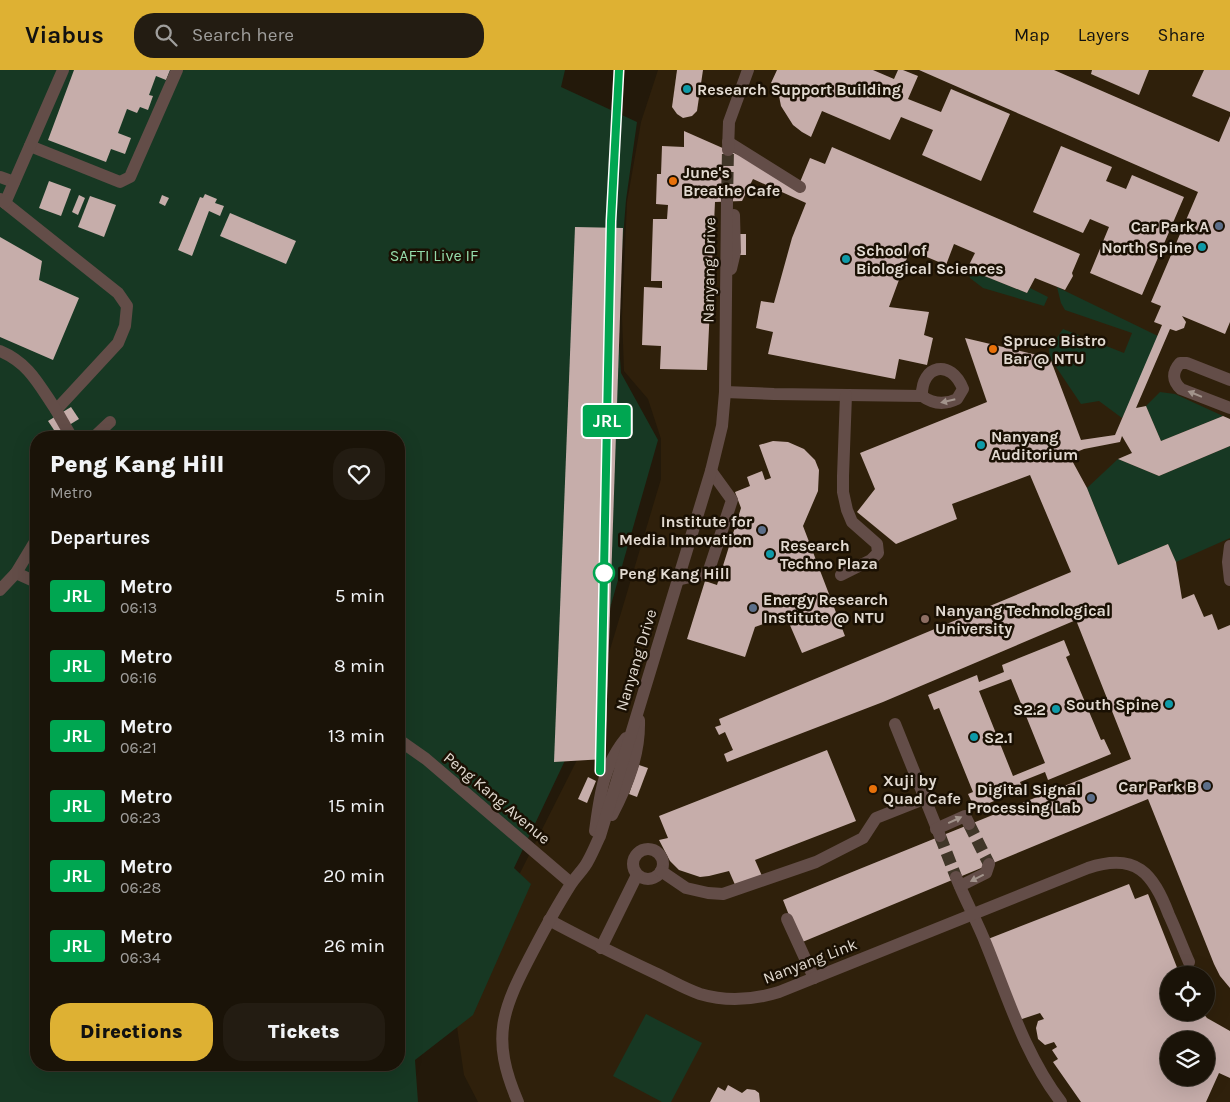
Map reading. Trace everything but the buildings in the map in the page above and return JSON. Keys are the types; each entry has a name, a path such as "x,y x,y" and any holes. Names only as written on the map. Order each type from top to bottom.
{"street":[{"path":"56,410 118,343 125,326 126,306 118,293 3,201 14,182 64,70"},
{"path":"30,146 120,182 130,177 177,70"},
{"path":"748,70 729,122 728,146 800,186"},
{"path":"0,177 14,182"},
{"name":"Nanyang Drive","path":"518,1102 504,1064 502,1032 505,1014 514,986 571,883 590,858 600,836 676,580 711,471 722,426 725,392 727,198"},
{"path":"0,351 14,357 30,371 68,431"},
{"path":"1230,380 1187,363 1180,363 1176,367 1174,376 1175,383 1181,388 1230,408"},
{"path":"725,392 922,396"},
{"path":"841,575 871,560 878,552 877,544 852,522 847,510 843,476 846,395"},
{"path":"100,431 110,422"},
{"path":"676,580 708,573 732,500 711,471"},
{"path":"1230,546 1228,562 1230,580"},
{"path":"0,590 16,573 30,550"},
{"path":"16,573 30,579"},
{"path":"600,836 623,795 630,778 639,734 638,707"},
{"path":"895,724 938,832 965,816 969,824"},
{"path":"590,858 601,790 608,768 616,750 631,732"},
{"name":"Peng Kang Avenue","path":"405,744 426,759 571,883"},
{"path":"661,871 686,888 723,894 816,862 863,838 876,818 924,799"},
{"path":"643,848 658,852 662,859 663,867 659,874 652,878 644,879 637,875 633,868 632,860 636,853 643,848"},
{"name":"Nanyang Link","path":"550,920 601,948 693,991 733,999 761,998 1105,862 1119,862 1133,865 1150,877 1161,894 1188,962"},
{"path":"989,864 986,873 958,882 1032,1057 1061,1102"},
{"path":"601,948 637,875"},
{"path":"787,920 814,978"}],"shaded area":[{"name":"Nanyang Technological University","path":"658,70 1230,70 1230,1102 478,1102 464,1075 456,1020 518,877 577,760 661,479 661,439 648,399 624,371 622,316 627,202 641,122"}],"green space":[{"name":"SAFTI Live IF","path":"0,70 565,70 561,87 637,122 626,200 617,314 621,373 658,440 569,752 514,868 531,884 473,1015 415,1060 418,1102 0,1102"},
{"path":"967,269 1027,293 1030,288 1048,297 1044,306 983,288 970,278"},
{"path":"1057,287 1160,337 1149,365 1122,418 1099,401 1081,404 1050,358 1049,349 1063,329 1124,353 1132,333 1065,310"},
{"path":"1160,392 1175,394 1223,416 1161,441 1146,406"},
{"path":"1230,446 1230,538 1176,562 1168,544 1118,565 1087,488 1118,459 1159,476"},
{"path":"646,1014 702,1043 671,1102 662,1102 613,1076"}],"tunnel":[{"path":"727,202 728,150"},
{"path":"969,824 989,864"},
{"path":"940,836 956,877"}],"metro line":[{"name":"JRL","path":"600,771 611,221 619,70"}],"place":[{"name":"Research Support Building","path":"687,89"},
{"name":"June's Breathe Cafe","path":"673,181"},
{"name":"Car Park A","path":"1219,226"},
{"name":"North Spine","path":"1202,247"},
{"name":"School of Biological Sciences","path":"846,259"},
{"name":"Spruce Bistro Bar @ NTU","path":"993,349"},
{"name":"Nanyang Auditorium","path":"981,445"},
{"name":"Institute for Media Innovation","path":"762,530"},
{"name":"Research Techno Plaza","path":"770,554"},
{"name":"Peng Kang Hill","path":"604,573"},
{"name":"Energy Research Institute @ NTU","path":"753,608"},
{"name":"Nanyang Technological University","path":"925,619"},
{"name":"South Spine","path":"1169,704"},
{"name":"S2.2","path":"1056,709"},
{"name":"S2.1","path":"974,737"},
{"name":"Car Park B","path":"1207,786"},
{"name":"Xuji by Quad Cafe","path":"873,789"},
{"name":"Digital Signal Processing Lab","path":"1091,798"}]}
